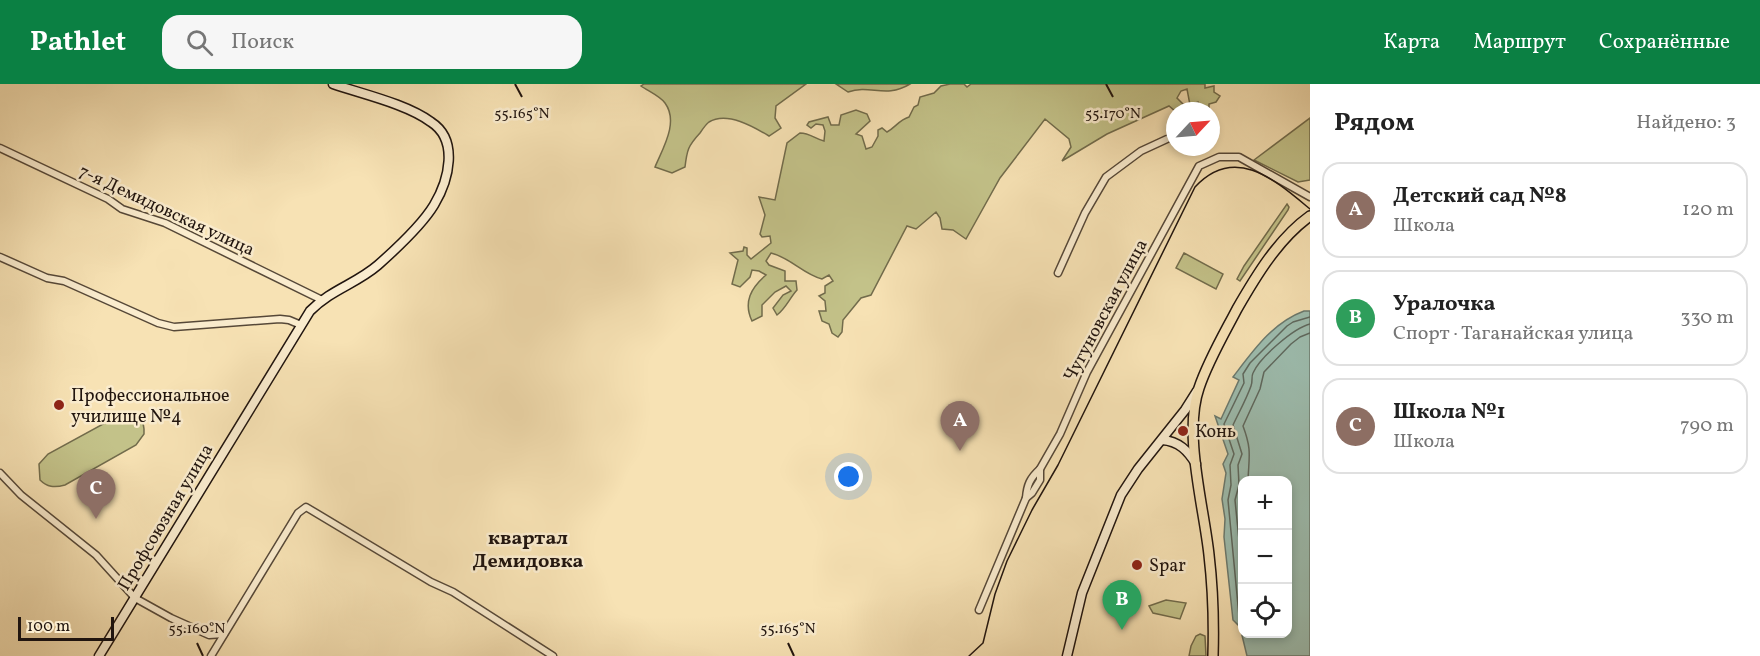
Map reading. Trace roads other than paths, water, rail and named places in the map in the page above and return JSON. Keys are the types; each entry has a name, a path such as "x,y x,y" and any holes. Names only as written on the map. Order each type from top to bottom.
{"main road":[{"name":"Профсоюзная улица","path":"99,656 310,311 322,300 377,265 417,226 434,205 443,185 449,149 446,138 432,122 405,109 333,84"},
{"path":"1067,656 1082,593 1121,495 1138,469 1185,410 1257,275 1292,233 1310,216"},
{"path":"1198,388 1194,433 1209,555 1214,624 1213,656"},
{"path":"1162,440 1182,446 1197,465"}],"street":[{"path":"1058,273 1085,213 1106,177 1141,151 1166,139"},
{"name":"7-я Демидовская улица","path":"0,148 108,199 122,209 165,223 322,300"},
{"name":"Чугуновская улица","path":"979,610 1026,498 1040,480 1040,469 1060,434 1087,372 1199,166 1219,157 1239,157 1310,197"},
{"path":"0,257 47,278 64,281 158,323 174,327 280,319 301,325"},
{"path":"0,473 21,495 96,555 135,598 209,635 224,634"},
{"path":"211,656 298,513 306,507 431,582 453,592 554,656"}],"water":[{"path":"1304,311 1310,311 1310,656 1247,656 1243,638 1292,638 1292,476 1238,476 1238,625 1233,620 1224,537 1225,519 1222,499 1226,473 1223,464 1228,454 1215,416 1221,419 1239,380 1233,377 1264,339 1282,323"}],"tram line":[{"path":"969,656 983,643 995,594 1007,561 1032,510 1058,465 1195,187 1210,174 1225,168 1240,167 1269,178 1310,209"}],"place":[{"name":"Профессиональное училище №4","path":"59,405"},
{"name":"Конь","path":"1183,431"},
{"name":"Детский сад №8","path":"960,451"},
{"name":"Школа №1","path":"96,519"},
{"name":"Spar","path":"1137,565"},
{"name":"Уралочка","path":"1122,630"}],"district":[{"name":"квартал Демидовка","path":"528,548"}]}
